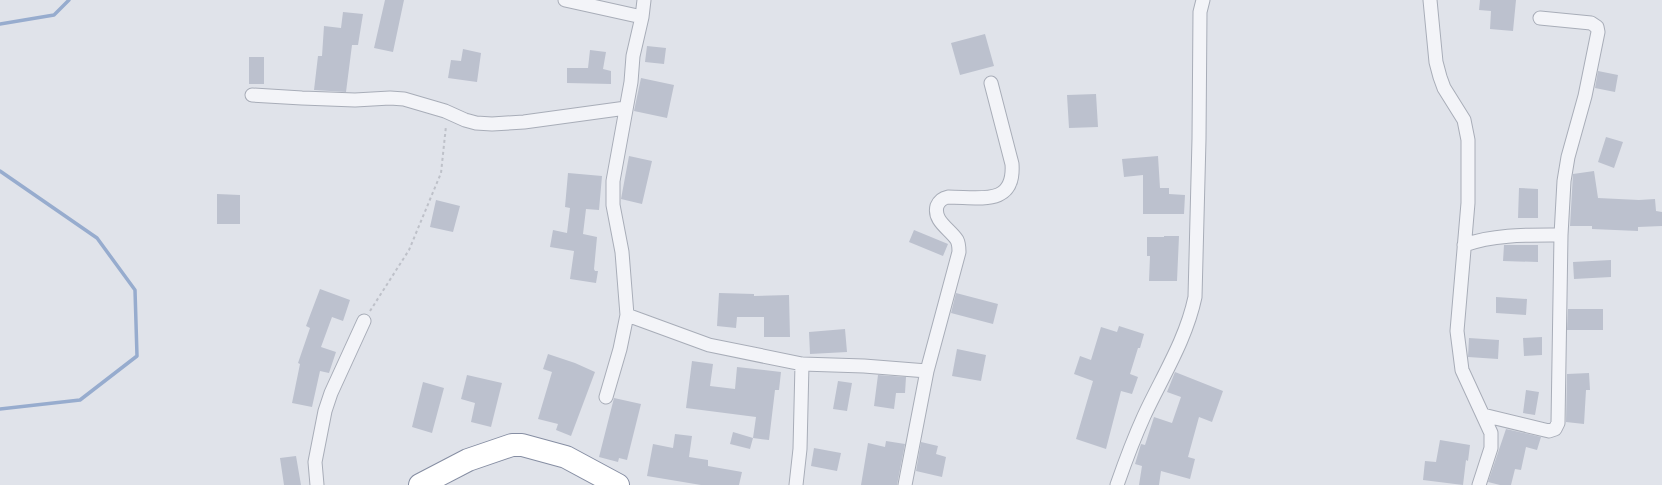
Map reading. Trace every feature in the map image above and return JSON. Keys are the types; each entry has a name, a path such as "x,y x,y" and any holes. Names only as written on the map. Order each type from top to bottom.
{"highway":[{"path":"420,485 468,460 512,445 522,445 566,457 618,485"}],"street":[{"path":"565,0 642,17"},
{"path":"606,397 620,349 627,315 622,252 613,205 613,180 631,82 633,56 642,17 644,0"},
{"path":"1117,485 1144,417 1183,338 1191,316 1195,297 1199,139 1200,12 1203,0"},
{"path":"1430,0 1436,62 1440,77 1444,88 1464,120 1468,140 1468,203 1457,331 1462,370 1491,433 1492,441 1479,485"},
{"path":"1483,415 1549,431 1557,427 1561,235 1564,187 1568,157 1585,96 1598,32 1597,27 1591,23 1540,18"},
{"path":"905,485 927,371 959,248 956,240 937,217 936,209 938,204 944,198 1002,195 1010,186 1013,174 1012,164 991,83"},
{"path":"252,95 355,100 390,98 404,99 445,111 465,120 476,123 492,124 524,122 626,108"},
{"path":"1464,245 1477,240 1499,236 1561,235"},
{"path":"627,315 709,345 802,364 864,366 927,371"},
{"path":"317,485 315,462 325,411 331,393 364,321"},
{"path":"796,485 800,449 802,364"}],"path":[{"path":"364,321 409,250 441,173 446,133 445,111"}],"building":[{"path":"385,0 404,0 393,52 374,48"},
{"path":"1480,0 1516,0 1513,31 1490,29 1491,11 1479,10"},
{"path":"343,12 363,14 358,45 352,45 346,92 314,90 318,56 322,56 324,26 341,28"},
{"path":"985,34 994,66 960,75 951,43"},
{"path":"647,46 666,48 664,64 645,62"},
{"path":"463,49 481,53 477,82 448,78 451,60 461,61"},
{"path":"590,50 606,52 603,69 611,71 611,84 567,83 567,68 588,68"},
{"path":"249,57 264,57 264,84 249,84"},
{"path":"1598,71 1618,75 1615,92 1595,88"},
{"path":"641,78 674,85 667,118 634,111"},
{"path":"1096,94 1098,127 1069,128 1067,95"},
{"path":"1606,137 1623,142 1614,168 1598,162"},
{"path":"629,156 652,161 642,204 621,199"},
{"path":"1158,156 1160,188 1169,188 1169,194 1185,195 1184,214 1143,214 1143,175 1124,177 1122,159"},
{"path":"1594,171 1598,198 1639,200 1655,199 1656,211 1662,212 1662,226 1638,227 1638,231 1592,229 1592,226 1570,226 1573,174"},
{"path":"568,173 602,176 599,210 586,209 583,234 597,237 594,269 595,271 598,271 596,283 570,279 574,251 550,247 553,230 567,233 570,208 565,207"},
{"path":"1519,188 1538,189 1538,218 1518,218"},
{"path":"217,194 240,195 240,224 217,224"},
{"path":"436,200 460,206 453,232 430,227"},
{"path":"914,230 948,244 943,256 909,242"},
{"path":"1179,236 1177,281 1149,281 1150,256 1147,256 1147,237"},
{"path":"1504,245 1538,245 1538,262 1503,261"},
{"path":"1611,260 1611,277 1574,279 1573,262"},
{"path":"320,289 350,300 343,321 332,317 321,347 336,352 329,373 320,371 312,407 292,403 300,364 298,363 310,328 306,326"},
{"path":"719,293 754,294 754,296 789,295 790,337 764,337 764,317 737,317 736,328 717,326"},
{"path":"956,293 998,304 993,324 951,313"},
{"path":"1496,297 1527,299 1526,315 1496,313"},
{"path":"1568,309 1603,309 1603,330 1567,330"},
{"path":"1119,326 1144,334 1130,374 1138,377 1132,394 1121,391 1106,449 1076,439 1093,381 1074,374 1080,356 1091,360 1101,327 1117,332"},
{"path":"845,329 847,352 810,354 809,332"},
{"path":"1542,337 1542,355 1524,356 1523,338"},
{"path":"1469,338 1499,340 1498,359 1468,357"},
{"path":"957,349 986,355 981,381 952,376"},
{"path":"548,354 575,363 595,372 571,436 556,430 558,424 538,419 552,372 543,369"},
{"path":"692,361 713,364 710,386 735,389 737,367 781,372 779,390 775,390 769,440 753,438 756,417 686,408"},
{"path":"1175,372 1223,391 1212,422 1199,417 1188,457 1195,459 1190,479 1161,471 1159,485 1139,485 1142,466 1135,464 1141,444 1145,445 1154,417 1172,423 1181,397 1167,392"},
{"path":"1589,373 1590,390 1586,390 1584,424 1566,422 1567,374"},
{"path":"467,375 502,383 491,427 471,422 475,403 461,399"},
{"path":"878,375 906,377 905,393 896,393 894,409 874,406"},
{"path":"838,381 852,383 847,411 833,409"},
{"path":"423,382 444,388 432,433 412,427"},
{"path":"1526,390 1539,392 1535,415 1523,413"},
{"path":"614,398 641,404 627,460 619,458 618,462 599,457"},
{"path":"1506,429 1541,437 1537,450 1526,447 1521,470 1515,469 1511,485 1500,485 1488,482"},
{"path":"733,432 753,438 750,449 730,444"},
{"path":"675,434 692,436 689,457 708,460 708,466 742,472 739,485 701,485 647,476 653,444 673,448"},
{"path":"1440,440 1470,445 1468,461 1466,460 1463,485 1423,480 1425,461 1436,462"},
{"path":"886,441 905,444 897,485 861,485 868,443 885,447"},
{"path":"921,442 938,446 936,454 946,457 942,477 916,471"},
{"path":"814,448 841,453 837,471 811,466"},
{"path":"296,456 301,485 284,485 280,458"}],"waterway":[{"path":"0,24 54,15 69,0"},
{"path":"0,171 97,238 135,290 137,356 80,400 0,409"}]}
